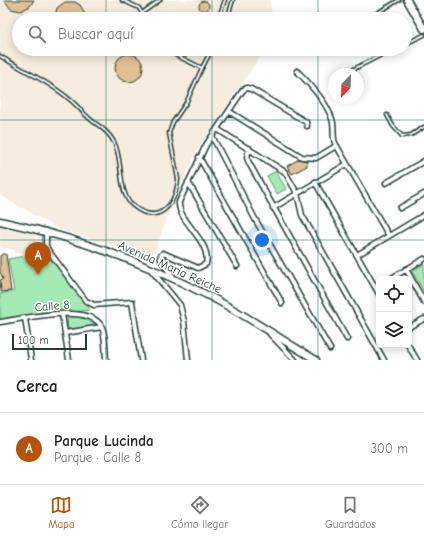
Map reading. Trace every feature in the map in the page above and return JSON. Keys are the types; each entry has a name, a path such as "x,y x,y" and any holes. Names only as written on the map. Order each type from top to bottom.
{"main road":[{"path":"407,0 424,29"},
{"name":"Avenida María Reiche","path":"1,221 46,231 107,251 175,280 209,296 316,360"}],"street":[{"path":"297,71 330,114 333,120 332,132 336,146 389,236"},
{"path":"175,280 170,271 160,260 161,254 167,253 198,268 203,267 207,260 205,250 179,206 199,157 246,88 306,122 307,126"},
{"path":"230,112 302,157 316,158 336,146"},
{"path":"217,129 285,172 297,193 302,215 384,360"},
{"path":"212,136 255,218 330,349"},
{"path":"249,148 247,158 249,163 347,339"},
{"path":"199,157 282,303"},
{"path":"386,183 424,161"},
{"path":"273,208 347,164"},
{"path":"188,182 236,266"},
{"path":"315,182 357,255 376,284"},
{"path":"400,208 424,194"},
{"path":"357,255 424,215"},
{"path":"46,231 46,246 86,301 94,305 132,302 141,360"},
{"path":"395,276 424,259"},
{"path":"406,269 424,302"},
{"path":"152,270 180,305 184,322 188,360"},
{"name":"Calle 8","path":"0,322 73,313 90,316 99,322 102,327"},
{"path":"62,314 69,360"},
{"path":"25,318 31,360"},
{"path":"412,325 424,318"},
{"path":"65,332 102,327 106,360"},
{"path":"265,329 295,360"},
{"path":"410,348 417,360"}],"lane":[{"path":"122,0 134,5 141,12"},
{"path":"143,12 160,0"},
{"path":"221,12 225,0"},
{"path":"229,12 233,0"},
{"path":"379,12 399,0"},
{"path":"412,41 424,36"},
{"path":"0,56 68,98 85,115 104,129 115,144 126,196 131,205 148,213 159,214 168,208 178,186 170,128 186,103 208,56"},
{"path":"177,56 202,68"},
{"path":"356,68 379,56"},
{"path":"387,115 393,126 402,136 411,135 424,127"}],"shaded area":[{"path":"0,0 270,0 271,12 12,12 12,56 260,56 196,152 171,207 151,262 104,243 58,229 0,195"},
{"path":"0,226 36,235 35,249 32,254 15,253 15,250 0,247"}],"green space":[{"path":"276,171 286,189 277,194 267,176"},
{"path":"48,252 90,310 0,320 0,294 14,291 8,259"},
{"path":"424,264 424,292 412,271"},
{"path":"67,316 81,316 96,325 68,330"}],"building":[{"path":"4,0 34,0 30,6 21,11 11,9"},
{"path":"204,1 209,6 204,11 199,6"},
{"path":"65,2 75,2 80,5 84,12 56,12 57,8"},
{"path":"122,56 136,56 142,62 142,74 135,81 123,81 116,74 116,62"},
{"path":"299,159 307,161 307,166 292,174 287,166"},
{"path":"2,254 6,254 11,291 1,292 0,280 3,279 0,272 0,256"}],"place":[{"name":"Parque Lucinda","path":"38,275"}]}
